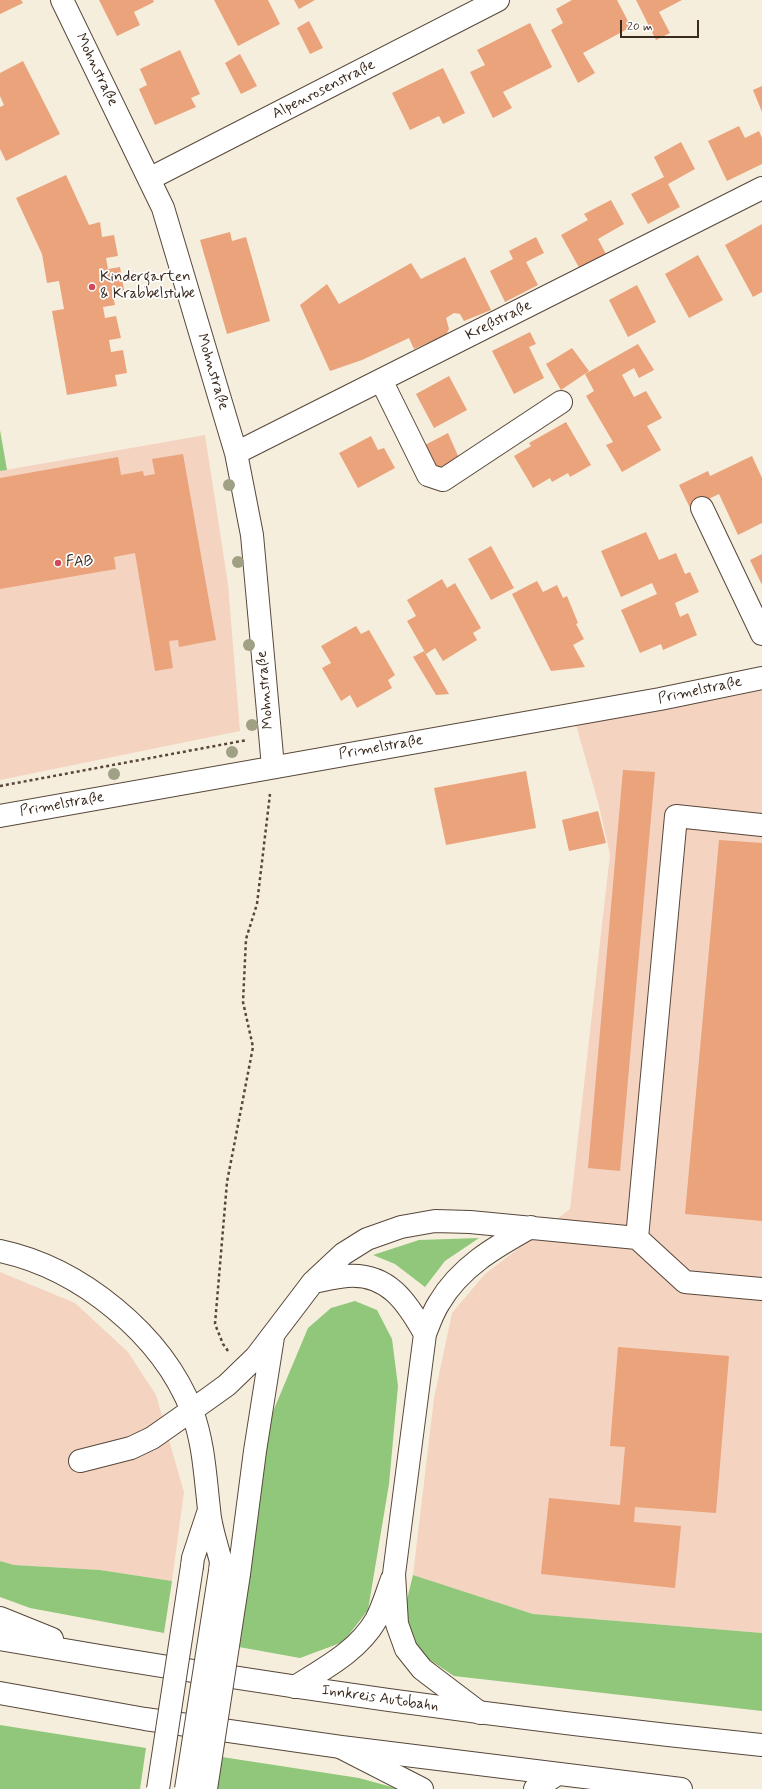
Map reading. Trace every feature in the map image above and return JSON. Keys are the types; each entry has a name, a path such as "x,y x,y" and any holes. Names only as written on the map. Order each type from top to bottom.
{"main road":[{"name":"Mohnstraße","path":"62,0 163,208 236,454 252,535 273,768"},
{"name":"Alpenrosenstraße","path":"149,179 498,0"},
{"name":"Kreßstraße","path":"236,454 762,188"},
{"path":"381,380 428,475 443,480 561,402"},
{"path":"702,508 762,634"},
{"name":"Primelstraße","path":"0,816 660,699 762,678"},
{"path":"637,1238 676,816 762,825"},
{"path":"80,1461 131,1448 152,1438 192,1411 227,1385 242,1371 273,1337 313,1282 343,1254 367,1239 401,1227 435,1221 470,1222 637,1238 685,1282 762,1289"},
{"path":"480,1713 422,1670 406,1649 397,1624 394,1574 425,1334 439,1303 453,1283 468,1268 494,1248 531,1227"},
{"path":"0,1251 14,1254 48,1267 68,1277 120,1313 162,1358 181,1387 192,1411 205,1462 209,1510 221,1562 230,1572 206,1789"},
{"path":"313,1282 347,1276 366,1276 385,1284 396,1292 411,1310 425,1334"},
{"path":"186,1789 255,1451 273,1337"},
{"path":"158,1789 192,1566 209,1510"},
{"path":"295,1687 342,1658 359,1642 376,1620 394,1574"},
{"path":"0,1618 92,1655"},
{"name":"Innkreis Autobahn","path":"0,1639 295,1687 480,1713 635,1732 762,1745"},
{"path":"0,1693 145,1719 341,1747 556,1775 681,1789"},
{"path":"341,1747 422,1789"},
{"path":"535,1789 556,1775"}],"path":[{"name":"Primelstraße","path":"0,786 233,742 270,737"},
{"path":"242,1371 223,1344 215,1324 228,1182 253,1047 243,1002 246,939 257,904 273,768"}],"shaded area":[{"path":"205,435 228,584 240,731 0,780 0,471"},
{"path":"762,688 762,1633 533,1614 413,1575 434,1398 452,1313 485,1274 570,1209 610,854 598,802 576,725"},
{"path":"0,1272 75,1303 128,1352 156,1395 184,1492 172,1581 100,1570 14,1565 0,1561"}],"green space":[{"path":"0,430 7,470 0,471"},
{"path":"479,1238 445,1261 425,1287 395,1264 373,1255 419,1240"},
{"path":"355,1301 377,1310 392,1339 398,1386 389,1484 368,1610 343,1642 300,1658 239,1647 250,1575 269,1421 308,1328 331,1308"},
{"path":"0,1561 14,1565 100,1570 172,1581 164,1633 30,1608 0,1597"},
{"path":"413,1575 533,1614 762,1633 762,1711 454,1676 421,1654 403,1616"},
{"path":"0,1725 146,1748 140,1789 0,1789"},
{"path":"222,1757 359,1778 399,1789 217,1789"}],"building":[{"path":"0,0 21,0 23,3 0,14"},
{"path":"99,0 153,0 154,2 134,12 140,25 117,36"},
{"path":"214,0 268,0 280,24 238,46"},
{"path":"294,0 315,0 299,9"},
{"path":"572,0 617,0 631,27 583,53 595,73 578,83 551,30 563,23 556,9"},
{"path":"636,0 682,0 659,12 670,33 656,40"},
{"path":"309,21 323,48 310,54 297,28"},
{"path":"530,23 552,67 503,92 512,108 493,118 470,72 485,65 477,50"},
{"path":"180,50 200,94 191,98 196,107 155,125 139,89 147,85 140,69"},
{"path":"240,54 257,86 241,94 225,63"},
{"path":"23,61 60,134 6,161 0,149 0,107 4,105 0,96 0,73"},
{"path":"443,68 465,113 443,124 439,116 410,130 392,93"},
{"path":"762,86 762,112 753,90"},
{"path":"739,126 745,138 759,131 762,138 762,164 727,181 708,141"},
{"path":"681,142 695,169 668,184 680,207 648,224 631,194 664,177 654,157"},
{"name":"Kindergarten & Krabbelstube","path":"66,175 89,225 100,222 102,237 114,235 118,256 106,258 108,269 120,267 124,290 112,292 115,305 103,307 105,318 116,316 121,338 109,340 111,352 123,350 127,373 115,375 117,386 67,395 52,311 64,309 59,281 47,283 42,254 16,198"},
{"path":"611,200 624,224 598,239 607,256 581,271 561,235 588,220 584,214"},
{"path":"762,224 762,292 753,297 725,245"},
{"path":"230,232 232,241 246,237 270,321 227,334 200,240"},
{"path":"536,237 544,253 526,262 538,285 505,302 490,271 513,259 509,251"},
{"path":"698,255 723,300 689,318 665,274"},
{"path":"465,257 491,310 464,321 460,314 454,313 446,318 449,329 446,335 414,349 409,338 362,360 330,371 300,305 327,284 339,304 411,263 421,279"},
{"path":"637,285 656,322 628,337 609,300"},
{"path":"530,332 536,344 529,347 544,378 514,394 492,351"},
{"path":"638,344 654,370 639,378 634,368 622,375 634,397 646,391 662,418 647,426 661,450 622,472 606,445 613,442 586,396 594,391 585,374"},
{"path":"572,348 589,371 561,390 546,364"},
{"path":"449,376 467,410 434,428 416,394"},
{"path":"566,422 591,465 570,477 568,473 552,482 550,478 533,488 514,456 531,446 529,443"},
{"path":"448,433 459,458 438,472 425,445"},
{"path":"371,436 378,450 384,448 395,468 358,488 339,453"},
{"name":"FAB","path":"183,454 216,640 179,647 178,640 169,641 173,668 155,671 135,553 114,557 116,569 0,589 0,478 118,457 121,475 143,471 144,476 155,474 152,459"},
{"path":"752,456 762,478 762,523 738,535 719,494 690,508 679,485 708,471 710,476"},
{"path":"646,532 659,560 676,553 685,574 690,572 699,592 675,603 680,617 688,613 697,635 663,650 661,644 640,653 621,610 657,594 652,583 621,597 601,551"},
{"path":"491,546 514,588 491,600 468,559"},
{"path":"762,554 762,585 750,560"},
{"path":"442,579 447,588 455,583 481,628 473,633 477,640 443,661 435,648 426,654 407,621 416,616 407,600"},
{"path":"537,581 543,592 557,585 563,598 567,596 578,623 576,624 584,639 573,645 585,667 551,671 512,594"},
{"path":"356,626 361,634 369,630 395,675 388,680 392,688 357,708 350,695 341,701 322,668 331,663 321,646"},
{"path":"424,651 449,694 436,695 413,657"},
{"path":"623,770 655,772 620,1171 588,1168"},
{"path":"526,771 536,828 446,845 434,788"},
{"path":"598,811 606,843 569,851 562,820"},
{"path":"719,840 762,843 762,1221 685,1214"},
{"path":"618,1347 729,1356 716,1513 635,1507 634,1522 681,1526 675,1588 541,1574 549,1498 620,1505 625,1447 610,1446"}],"place":[{"name":"Kindergarten & Krabbelstube","path":"92,287"},
{"name":"FAB","path":"58,563"}]}
